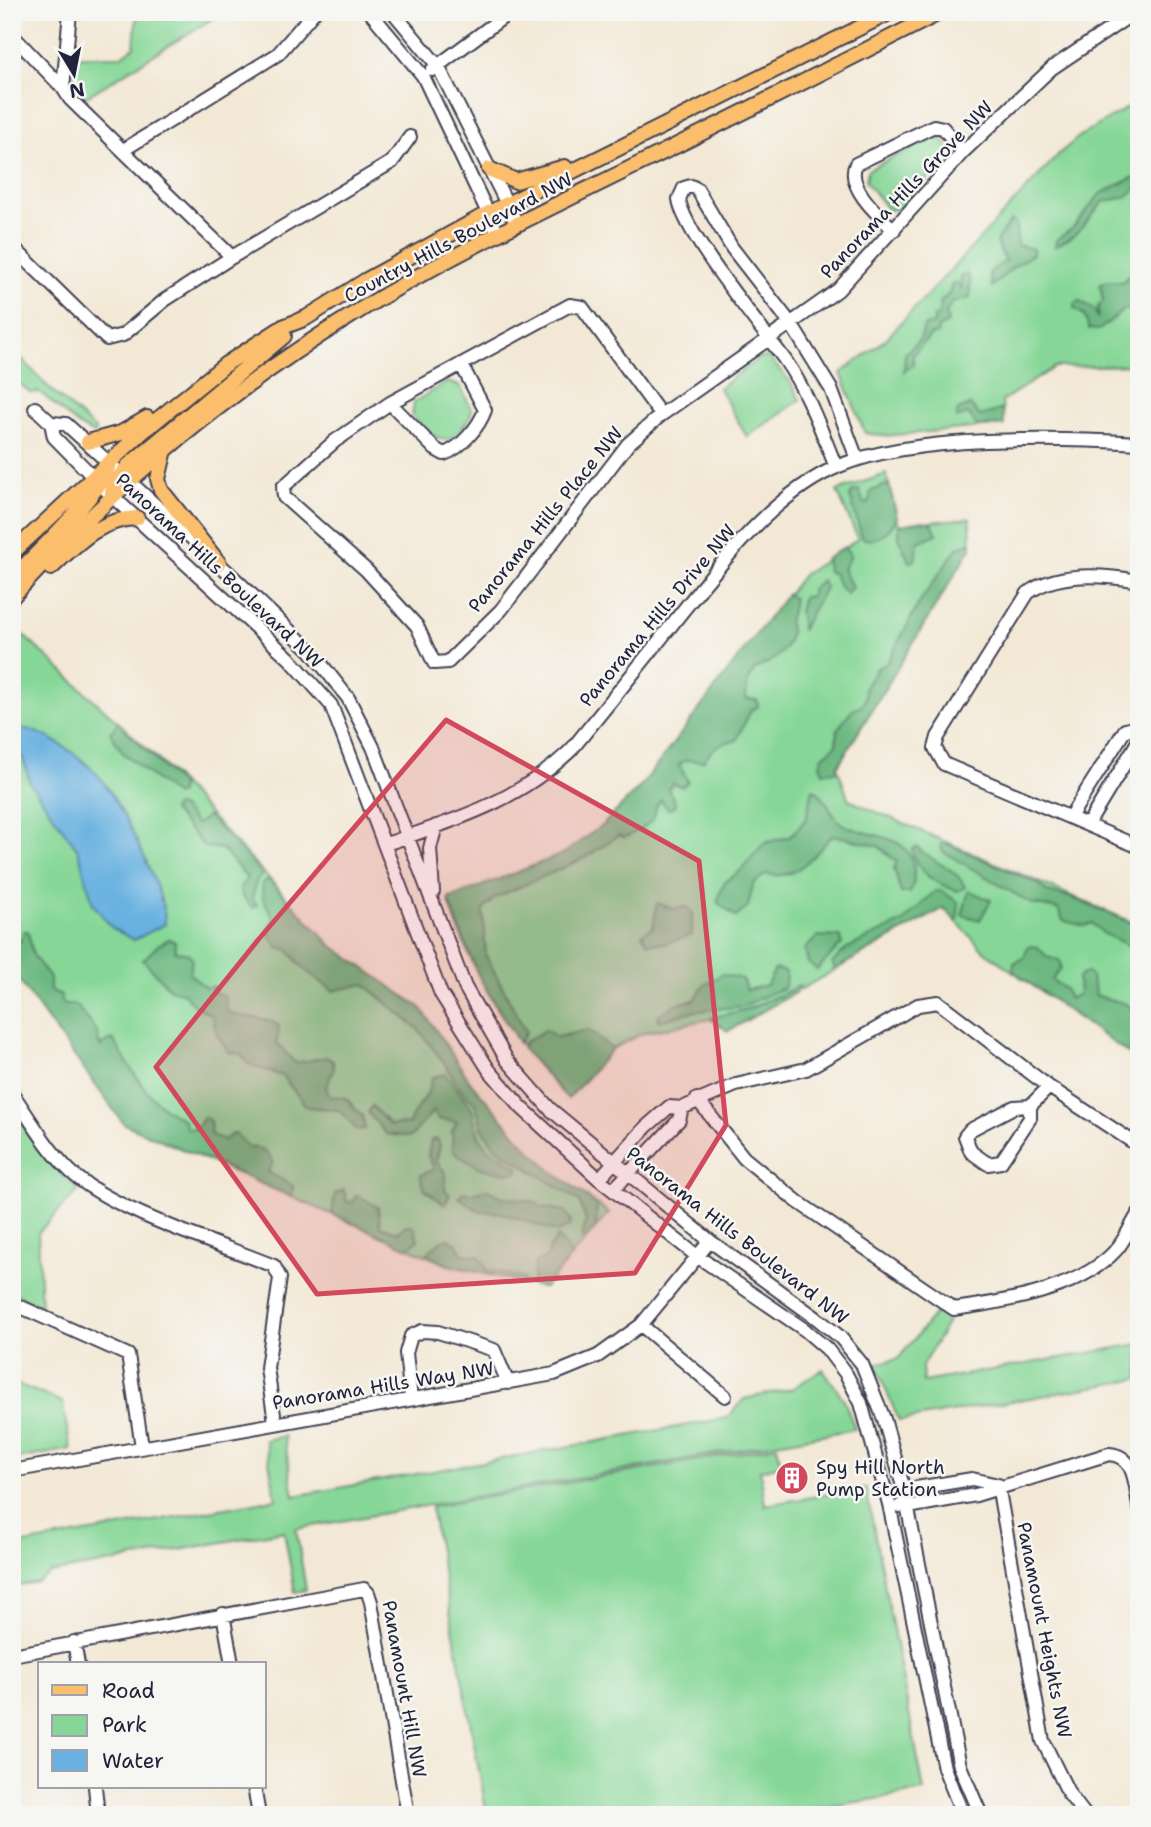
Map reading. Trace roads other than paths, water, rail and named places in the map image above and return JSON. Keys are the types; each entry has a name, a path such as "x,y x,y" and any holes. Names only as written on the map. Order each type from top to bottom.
{"main road":[{"name":"Country Hills Boulevard NW","path":"108,462 220,368 283,327 306,318 365,281 507,204 891,12"},
{"name":"Country Hills Boulevard NW","path":"126,478 267,372 347,318 517,224 942,12"},
{"path":"489,169 504,178 519,181 641,138"},
{"path":"12,598 113,496 113,485 126,478 167,432 306,318"},
{"path":"88,442 104,440 136,426 220,368"},
{"path":"166,450 158,479 161,490 219,563"},
{"path":"12,554 109,469 108,462"},
{"path":"12,579 97,480"},
{"path":"12,598 26,592 94,530 116,520 137,518"}],"street":[{"path":"63,88 70,12"},
{"path":"125,149 278,54 314,12"},
{"path":"370,12 423,76 498,234"},
{"path":"393,12 438,66 517,224"},
{"path":"423,76 510,12"},
{"name":"Panorama Hills Grove NW","path":"769,340 838,290 963,152 1052,68 1135,12"},
{"path":"12,34 63,88 70,99 125,149 232,257"},
{"path":"894,230 878,215 854,182 852,172 856,164 934,126 943,128 963,152"},
{"path":"12,246 107,339 123,335 165,300 392,162 410,137"},
{"path":"835,467 809,398 714,262 680,205 680,193 684,188 691,186 697,189 732,248 791,324 831,389 857,459"},
{"path":"714,262 732,248"},
{"name":"Panorama Hills Place NW","path":"661,415 582,307 570,305 390,403 335,441 283,487 284,497 366,570 417,626 434,663 448,662 501,610 628,444 661,415 769,340"},
{"path":"390,403 435,449 444,454 455,450 485,411 461,364"},
{"path":"35,408 51,423"},
{"name":"Panorama Hills Boulevard NW","path":"962,1815 944,1769 889,1504 861,1403 846,1374 827,1349 805,1330 697,1256 599,1179 521,1107 489,1070 464,1034 441,993 331,705 289,658 54,438 51,423 66,424 88,442 219,563 311,651 348,698 373,747 465,987 507,1060 550,1109 710,1241 840,1337 862,1364 884,1419 904,1490 960,1766 981,1815"},
{"name":"Panorama Hills Drive NW","path":"386,844 516,794 550,771 571,750 727,557 776,506 835,467 857,459 911,448 998,442 1139,443"},
{"path":"1139,581 1077,578 1048,582 1028,593 936,741 937,755 944,764 1139,847"},
{"path":"1070,817 1125,730 1133,728 1139,733"},
{"path":"1088,824 1139,740"},
{"path":"436,826 430,848 430,864 436,913"},
{"path":"599,1179 668,1107 682,1108 697,1099 736,1085 806,1069 918,1005 937,1002 1049,1087 1139,1146"},
{"path":"1030,1106 1030,1118 1001,1162 988,1164 971,1152 965,1136 970,1130 1014,1107 1030,1106 1049,1087"},
{"path":"12,1093 55,1154 89,1186 122,1204 274,1266 280,1278 267,1368 275,1422"},
{"path":"697,1099 744,1158 798,1202 954,1309 986,1305 1068,1283 1115,1251 1139,1213"},
{"path":"613,1190 679,1120 682,1108"},
{"name":"Panorama Hills Way NW","path":"12,1471 554,1374 598,1356 641,1325 710,1241"},
{"path":"12,1303 128,1355 142,1447"},
{"path":"641,1325 725,1396"},
{"path":"411,1399 406,1346 414,1332 422,1331 494,1350 508,1383"},
{"path":"889,1504 908,1507 976,1494 998,1485 1109,1454 1118,1454 1131,1465 1139,1506"},
{"path":"889,1504 904,1490 972,1479 998,1485"},
{"name":"Panamount Heights NW","path":"998,1485 1044,1741 1069,1794 1085,1815"},
{"name":"Panamount Hill NW","path":"223,1614 359,1588 369,1593 408,1815"},
{"path":"12,1654 223,1614 232,1662"},
{"path":"74,1642 78,1662"},
{"path":"95,1788 98,1815"},
{"path":"254,1788 260,1815"}],"water":[{"path":"17,728 38,733 60,744 96,773 128,823 150,869 165,924 134,940 112,928 93,904 78,850 30,783"}],"place":[{"name":"Spy Hill North Pump Station","path":"792,1478"}]}
